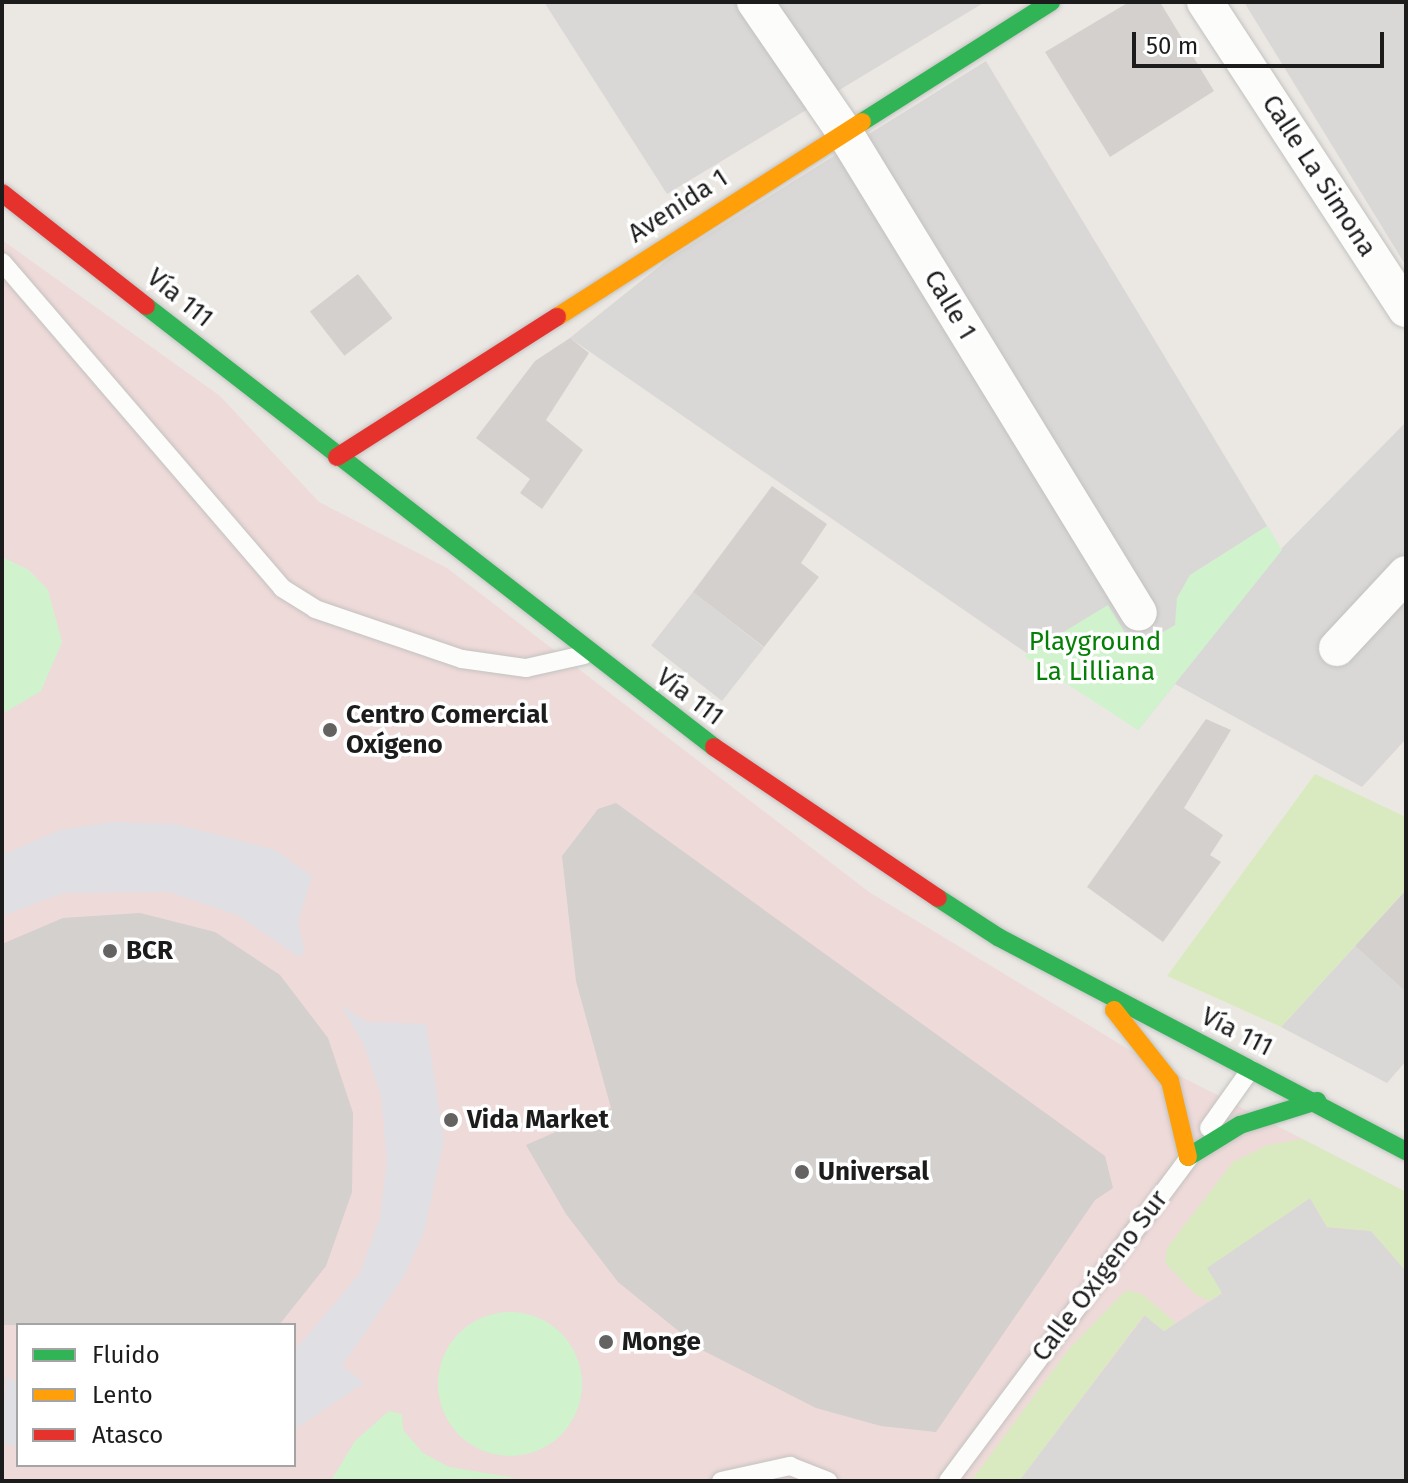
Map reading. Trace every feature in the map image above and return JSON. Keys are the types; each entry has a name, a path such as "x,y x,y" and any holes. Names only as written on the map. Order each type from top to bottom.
{"main road":[{"name":"Avenida 1","path":"337,457 843,130 1051,2"},
{"name":"Vía 111","path":"2,193 588,654 898,876 1093,988 1317,1101 1406,1151"},
{"path":"1093,988 1148,1046 1170,1081 1188,1157 1240,1125 1317,1101"}],"street":[{"name":"Calle 1","path":"755,2 843,130 1139,613"},
{"name":"Calle La Simona","path":"1205,2 1406,309"},
{"path":"1337,648 1406,574"}],"lane":[{"path":"2,262 282,588 315,609 462,659 526,668 588,654"},
{"name":"Calle Oxígeno Sur","path":"948,1481 1251,1069"},
{"path":"721,1481 790,1466 828,1481"}],"shaded area":[{"path":"544,2 985,2 667,194"},
{"path":"1244,2 1406,2 1406,266"},
{"path":"986,61 1281,549 1406,422 1406,739 1362,787 1175,684 1138,730 570,338 670,258"},
{"name":"Centro Comercial Oxígeno","path":"2,240 220,396 319,502 447,568 869,892 1133,1052 1406,1192 1406,1481 2,1481"},
{"path":"670,258 773,408 723,440 570,338"},
{"path":"693,592 764,647 722,701 651,646"},
{"path":"114,822 176,824 275,850 312,876 298,922 305,952 299,957 237,915 169,892 64,893 2,916 2,855 60,830"},
{"path":"1355,946 1406,992 1406,1061 1387,1083 1281,1027"},
{"path":"341,1005 367,1022 426,1024 444,1140 424,1232 404,1276 342,1366 364,1383 296,1429 296,1349 360,1273 380,1218 387,1159 381,1096 364,1045"},
{"path":"1310,1198 1327,1227 1371,1231 1406,1271 1406,1481 1019,1481 1145,1315 1164,1331 1221,1294 1206,1268"},
{"path":"6,1377 16,1382 16,1447 2,1442"}],"green space":[{"name":"Playground La Lilliana","path":"1267,526 1282,550 1138,730 1024,656 1108,605 1135,649 1175,625 1177,598 1190,575"},
{"path":"2,557 29,570 48,590 62,642 41,691 2,714"},
{"path":"1315,774 1406,817 1406,890 1281,1027 1167,976"},
{"path":"1302,1139 1406,1192 1406,1271 1371,1231 1327,1227 1310,1198 1207,1268 1222,1293 1209,1301 1195,1294 1165,1263 1167,1248 1233,1162 1268,1145"},
{"path":"1126,1290 1142,1294 1176,1323 1164,1331 1144,1315 1019,1481 971,1481 1068,1350"},
{"path":"510,1312 538,1318 561,1333 576,1356 582,1384 576,1412 561,1435 538,1450 510,1456 482,1450 459,1435 444,1412 438,1384 444,1356 459,1333 482,1318"},
{"path":"389,1411 402,1414 403,1430 423,1453 449,1467 516,1478 331,1481 355,1441"}],"building":[{"path":"1129,2 1160,2 1214,91 1110,157 1045,52"},
{"path":"358,274 392,318 344,356 310,312"},
{"path":"570,338 589,353 546,420 583,450 542,509 520,493 530,479 476,438 535,361"},
{"path":"772,486 827,524 801,563 819,577 764,647 693,592"},
{"path":"1206,719 1231,730 1184,808 1223,835 1210,855 1221,862 1163,942 1087,887"},
{"path":"616,803 1105,1156 1113,1188 1095,1200 936,1432 881,1426 816,1408 702,1350 618,1282 566,1214 526,1145 611,1108 576,981 562,856 598,809"},
{"path":"1406,890 1406,992 1355,946"},
{"path":"140,913 215,932 280,975 328,1038 353,1113 352,1192 326,1266 281,1323 2,1325 2,944 63,918"}],"traffic: fast":[{"path":"862,122 1051,2"},
{"path":"146,306 714,747"},
{"path":"938,898 998,937 1406,1151"},
{"path":"1188,1157 1240,1125 1317,1101"}],"traffic: slow":[{"path":"557,317 862,122"},
{"path":"1114,1010 1170,1081 1188,1157"}],"traffic: jam":[{"path":"2,193 146,306"},
{"path":"337,457 557,317"},
{"path":"714,747 938,898"}],"place":[{"name":"Centro Comercial Oxígeno","path":"330,730"},
{"name":"BCR","path":"110,951"},
{"name":"Vida Market","path":"451,1120"},
{"name":"Universal","path":"802,1172"},
{"name":"Monge","path":"606,1342"}]}
